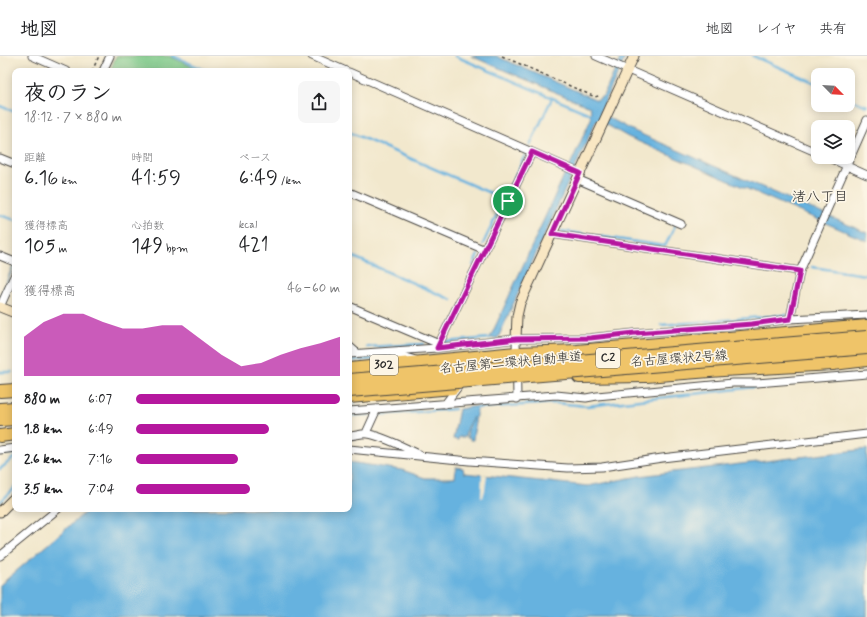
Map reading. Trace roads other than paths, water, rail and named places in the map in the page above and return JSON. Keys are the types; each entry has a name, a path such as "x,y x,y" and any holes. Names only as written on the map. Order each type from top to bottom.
{"highway":[{"name":"名古屋環状2号線","path":"352,369 516,353 577,351 867,326"},
{"name":"名古屋第二環状自動車道","path":"352,380 867,337"},
{"name":"名古屋第二環状自動車道","path":"352,391 539,374 695,363 867,348"},
{"name":"名古屋環状2号線","path":"352,397 552,377 646,376 833,364 867,360"},
{"path":"0,391 12,390"},
{"path":"0,402 12,400"},
{"path":"0,409 12,408"},
{"path":"0,420 12,419"},
{"path":"0,424 12,422"},
{"path":"0,436 12,434"}],"street":[{"path":"32,56 59,68"},
{"path":"104,68 110,56"},
{"path":"312,56 339,68"},
{"path":"596,56 811,150"},
{"path":"517,399 516,339 517,316 520,303 578,174 607,114 626,69 634,56"},
{"path":"352,73 566,167 681,224"},
{"path":"790,319 800,271 867,120"},
{"path":"438,346 532,152"},
{"path":"0,158 12,163"},
{"path":"843,164 867,175"},
{"path":"352,193 485,250"},
{"path":"552,234 800,271"},
{"path":"0,256 12,261"},
{"path":"12,281 0,307 12,312"},
{"path":"352,307 438,346"},
{"path":"353,353 516,339 590,338 752,324 790,319 867,315"},
{"path":"577,351 590,338"},
{"path":"377,352 420,361"},
{"path":"352,411 556,395 586,398 733,382 757,383 867,374"},
{"path":"0,385 12,386"},
{"path":"445,404 458,387"},
{"path":"366,433 377,409"},
{"path":"352,435 366,433 425,457"},
{"path":"352,449 425,457 568,468 602,467 662,458 867,434"},
{"path":"0,450 12,448"},
{"path":"0,512 12,500"},
{"path":"0,556 54,512"}],"water":[{"path":"471,56 496,56 597,100 604,95 621,56 626,56 600,113 634,131 867,233 867,241 628,137 607,125 596,121 498,338 490,338 591,119 591,112 590,107"},
{"path":"12,267 2,297 0,297"},
{"path":"477,406 473,440 467,438 468,429 473,417 467,427 465,437 459,437 458,440 453,439 459,409"},
{"path":"867,449 867,617 0,617 0,585 85,512 352,512 352,462 402,470 425,478 455,478 456,467 463,468 464,473 588,486 639,476"}],"waterway":[{"path":"173,56 200,68"},
{"path":"455,56 592,115"},
{"path":"753,56 811,81"},
{"path":"530,145 552,98"},
{"path":"855,101 867,106"},
{"path":"0,106 12,111"},
{"path":"352,133 504,199"},
{"path":"483,244 525,155"},
{"path":"0,215 12,219"},
{"path":"562,231 665,246 675,226"},
{"path":"473,265 478,255"},
{"path":"352,256 452,300"},
{"path":"812,267 866,275 867,273"},
{"path":"661,325 786,315"},
{"path":"445,342 490,338"},
{"path":"366,347 424,344"},
{"path":"352,361 373,359"},
{"path":"0,372 12,372"},
{"path":"475,408 555,403 587,406 755,387"},
{"path":"378,415 455,409"},
{"path":"352,416 370,415"},
{"path":"0,454 12,453"},
{"path":"0,469 12,459"},
{"path":"0,502 12,491"}],"district":[{"name":"渚八丁目","path":"820,197"}]}
